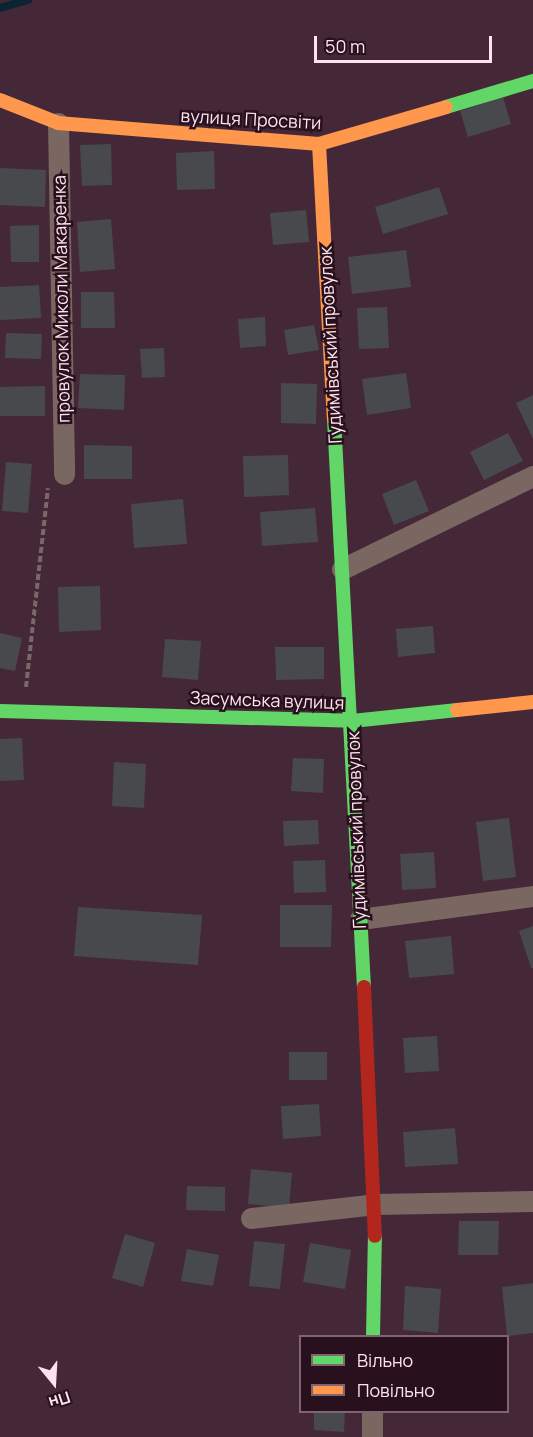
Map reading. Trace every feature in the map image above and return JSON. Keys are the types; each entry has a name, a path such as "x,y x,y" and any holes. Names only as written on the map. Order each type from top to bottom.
{"street":[{"name":"вулиця Просвіти","path":"0,100 58,123 319,144 533,81"},
{"name":"провулок Миколи Макаренка","path":"58,123 64,474"},
{"name":"Гудимівський провулок","path":"319,144 352,721 375,1204 373,1335"},
{"path":"342,569 533,476"},
{"name":"Засумська вулиця","path":"0,711 352,721 533,702"},
{"path":"360,919 533,896"},
{"path":"251,1218 375,1204 533,1201"},
{"path":"372,1413 372,1437"}],"path":[{"path":"24,711 48,486 64,474"}],"building":[{"path":"503,97 511,124 468,137 460,111"},
{"path":"111,144 112,185 82,186 80,145"},
{"path":"214,151 215,189 177,190 176,153"},
{"path":"0,168 46,170 45,207 0,205"},
{"path":"439,187 448,214 383,234 375,207"},
{"path":"306,210 309,242 273,245 270,213"},
{"path":"111,219 115,269 80,272 77,222"},
{"path":"39,225 39,262 11,262 10,226"},
{"path":"406,250 411,287 352,294 348,257"},
{"path":"39,285 41,318 0,320 0,287"},
{"path":"81,292 114,292 115,328 81,328"},
{"path":"387,307 389,348 359,349 357,308"},
{"path":"265,317 266,346 240,348 238,319"},
{"path":"314,325 319,350 288,355 284,330"},
{"path":"6,333 42,334 41,359 5,358"},
{"path":"164,348 165,377 142,378 140,349"},
{"path":"406,373 411,408 367,415 362,379"},
{"path":"80,374 125,375 124,410 78,408"},
{"path":"281,383 317,384 316,424 281,423"},
{"path":"45,386 45,416 0,416 0,387"},
{"path":"533,395 533,439 516,403"},
{"path":"508,433 523,461 484,480 470,452"},
{"path":"84,445 132,446 132,479 84,479"},
{"path":"288,455 289,495 244,497 243,456"},
{"path":"6,462 32,464 28,513 2,511"},
{"path":"416,480 429,511 394,525 382,494"},
{"path":"183,499 187,544 134,548 131,504"},
{"path":"315,508 318,542 262,546 260,512"},
{"path":"100,586 101,630 59,632 58,587"},
{"path":"433,626 435,653 398,657 396,629"},
{"path":"0,633 22,638 15,671 0,668"},
{"path":"165,639 201,641 198,680 162,677"},
{"path":"275,647 324,647 324,679 276,680"},
{"path":"22,738 24,780 0,781 0,739"},
{"path":"293,758 324,759 323,793 291,791"},
{"path":"114,762 146,764 144,808 112,806"},
{"path":"509,818 516,877 483,881 476,822"},
{"path":"318,820 319,844 284,846 283,821"},
{"path":"434,852 436,888 402,890 400,854"},
{"path":"325,860 326,892 294,893 293,861"},
{"path":"280,905 332,905 331,947 280,947"},
{"path":"78,907 202,915 198,965 74,956"},
{"path":"533,926 533,968 531,968 519,931"},
{"path":"451,936 454,974 409,978 405,941"},
{"path":"437,1036 439,1071 405,1073 403,1038"},
{"path":"289,1052 327,1052 327,1080 289,1080"},
{"path":"319,1104 321,1136 283,1139 281,1106"},
{"path":"455,1128 458,1164 405,1167 403,1132"},
{"path":"251,1169 292,1173 289,1208 248,1204"},
{"path":"187,1186 225,1187 225,1211 186,1210"},
{"path":"459,1221 499,1221 498,1255 458,1255"},
{"path":"125,1234 155,1243 143,1287 112,1278"},
{"path":"254,1241 285,1244 280,1289 249,1286"},
{"path":"310,1243 351,1250 345,1289 303,1282"},
{"path":"187,1249 219,1255 213,1286 181,1281"},
{"path":"533,1283 533,1333 507,1335 502,1287"},
{"path":"405,1286 441,1289 438,1333 403,1330"},
{"path":"314,1413 345,1413 344,1432 314,1430"}],"waterway":[{"path":"0,8 28,0"}],"traffic: fast":[{"path":"446,107 533,81"},
{"path":"334,419 364,987"},
{"path":"0,711 352,721 457,710"},
{"path":"373,1335 375,1236"}],"traffic: slow":[{"path":"0,100 58,123 319,144 446,107"},
{"path":"319,144 334,419"},
{"path":"457,710 533,702"}],"traffic: jam":[{"path":"364,987 375,1236"}]}
